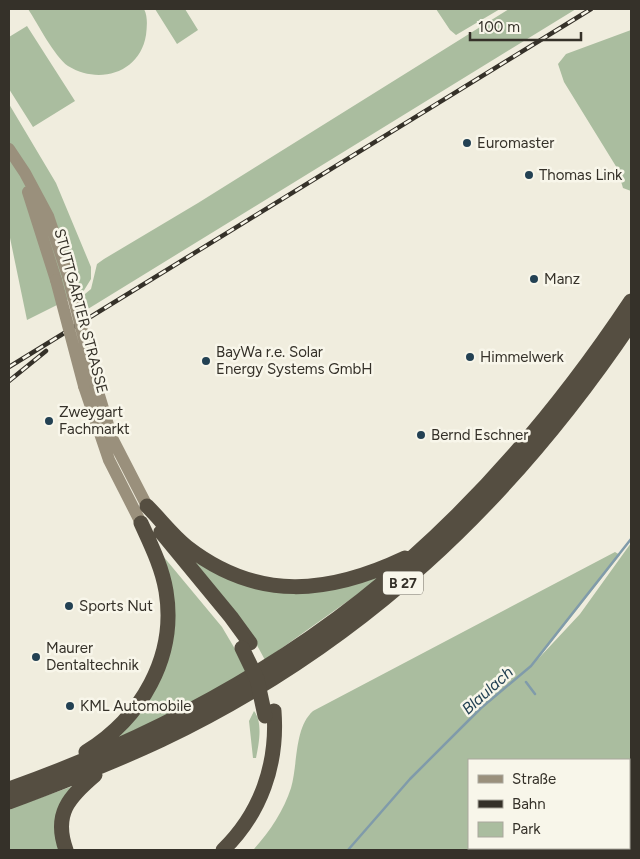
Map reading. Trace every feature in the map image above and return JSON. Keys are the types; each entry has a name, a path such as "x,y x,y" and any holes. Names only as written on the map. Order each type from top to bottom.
{"highway":[{"name":"B 27","path":"9,789 70,766 171,721 258,673 354,607 422,550 474,501 538,429 594,356 631,301"},
{"name":"B 27","path":"9,802 108,764 185,728 263,684 334,638 412,576 486,506 536,451 583,391 631,323"},
{"path":"147,506 178,539 204,558 237,575 277,586 311,587 345,582 377,572 422,550"},
{"path":"147,506 152,520 170,545 231,617 246,646 265,675 273,754 263,792 244,826 223,850"},
{"path":"141,523 246,646"},
{"path":"70,766 82,754 111,734 129,717 149,688 161,660 167,625 166,592 158,561 141,523"},
{"path":"209,850 236,822 253,792 263,758 269,713"},
{"path":"66,850 62,834 66,807 77,789 108,764"}],"main road":[{"name":"STUTTGARTER STRASSE","path":"9,149 25,173 48,216 103,444 141,523"},
{"name":"STUTTGARTER STRASSE","path":"90,384 128,474 147,506"}],"green space":[{"path":"28,9 144,9 147,18 146,35 136,59 127,67 105,75 92,75 80,72 63,61 52,48"},
{"path":"155,9 185,9 198,30 177,44"},
{"path":"436,9 500,9 456,35 450,30"},
{"path":"509,9 576,9 83,312 79,299 91,289 97,264 104,259 198,203"},
{"path":"27,26 75,101 33,127 9,89 9,37"},
{"path":"631,30 631,191 623,188 617,168 564,82 558,64 566,54"},
{"path":"9,104 56,183 91,267 91,279 83,292 27,320 9,233"},
{"path":"175,541 250,584 380,574 376,581 265,660 252,636"},
{"path":"631,543 631,850 253,850 275,821 288,796 300,737 307,718 313,711 615,552 620,555 538,659 580,614"},
{"path":"158,550 222,627 248,671 198,700 108,743 164,660"},
{"path":"254,711 259,721 259,740 256,758 253,758 249,721"},
{"path":"73,786 61,850 9,850 9,809"}],"waterway":[{"name":"Blaulach","path":"348,850 410,779 481,708 531,666 631,539"},
{"path":"526,682 535,694"}],"railway":[{"path":"9,367 591,9"},
{"path":"9,381 46,351"}],"place":[{"name":"Euromaster","path":"467,143"},
{"name":"Thomas Link","path":"529,175"},
{"name":"Manz","path":"534,279"},
{"name":"Himmelwerk","path":"470,357"},
{"name":"BayWa r.e. Solar Energy Systems GmbH","path":"206,361"},
{"name":"Zweygart Fachmarkt","path":"49,421"},
{"name":"Bernd Eschner","path":"421,435"},
{"name":"Sports Nut","path":"69,606"},
{"name":"Maurer Dentaltechnik","path":"36,657"},
{"name":"KML Automobile","path":"70,706"}]}
